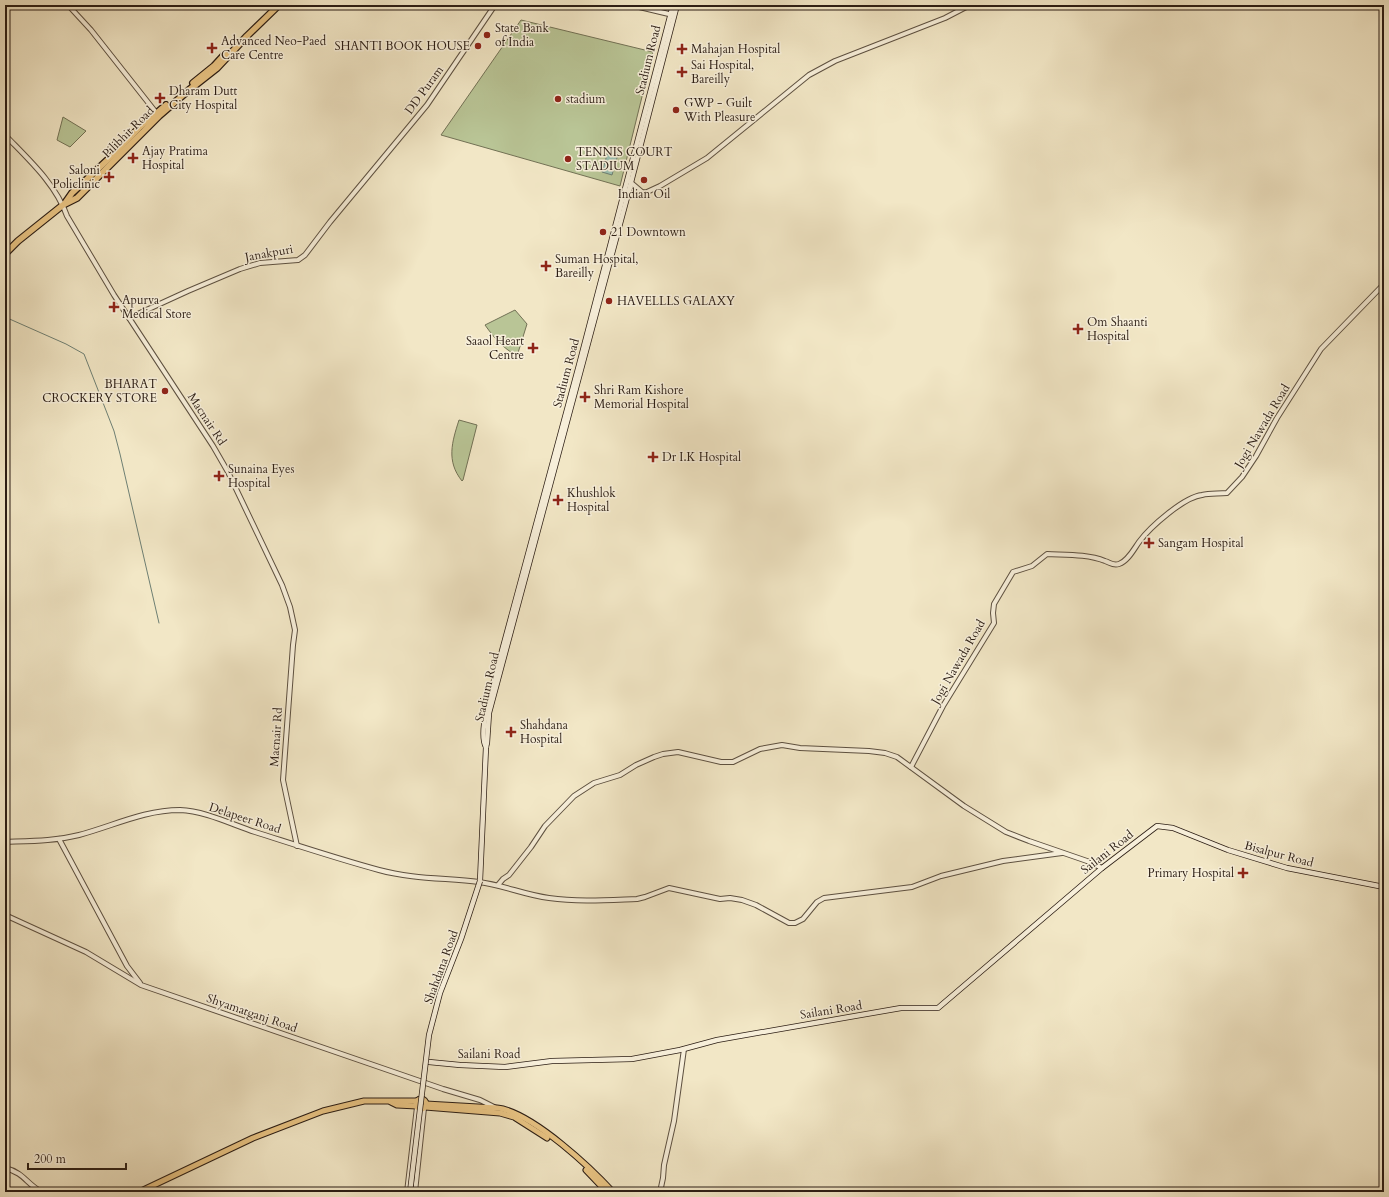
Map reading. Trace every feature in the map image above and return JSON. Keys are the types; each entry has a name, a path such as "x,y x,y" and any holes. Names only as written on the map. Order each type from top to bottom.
{"highway":[{"path":"158,115 214,66 274,5"},
{"name":"Pilibhit Road","path":"5,254 18,241 63,205 77,198 158,115 217,68 279,5"}],"main road":[{"name":"Stadium Road","path":"672,5 672,15"},
{"name":"Stadium Road","path":"479,881 485,754 489,713 672,15 677,5"},
{"name":"Sailani Road","path":"427,1062 505,1067 552,1061 632,1059 684,1049 717,1040 901,1008 938,1008 1102,868 1157,826 1173,828"},
{"name":"Bisalpur Road","path":"1173,828 1228,850 1287,868 1384,887"},
{"name":"Shahdana Road","path":"427,1062 428,1035 440,995 464,932 479,881"},
{"path":"410,1192 427,1062"},
{"path":"417,1105 424,1100 425,1106"},
{"path":"139,1192 253,1138 322,1111 364,1101 391,1102 397,1105 417,1105 500,1113 514,1117 551,1140 584,1168 607,1192"},
{"path":"425,1106 496,1108 521,1117 551,1136 601,1178 613,1192"}],"street":[{"path":"68,5 91,30 158,115"},
{"name":"DD Puram","path":"364,182 428,105 495,5"},
{"path":"631,5 672,15"},
{"path":"626,193 647,192 708,158 809,75 835,61 945,18 970,5"},
{"name":"Macnair Rd","path":"5,135 56,191 67,216 129,318 213,446 246,508 282,585 290,607 295,630 282,780 297,846"},
{"path":"629,181 643,192"},
{"name":"Janakpuri","path":"129,318 240,269 260,263 298,260 308,252 364,182"},
{"name":"Jogi Nawada Road","path":"911,766 943,706 994,623 994,604 1013,572 1032,566 1048,554 1084,556 1105,561 1111,565 1121,564 1130,556 1152,527 1189,500 1201,495 1226,493 1242,476 1256,456 1277,418 1321,349 1384,284"},
{"path":"498,885 509,875 545,826 574,796 594,783 620,775 636,765 663,754 678,752 721,762 733,762 760,749 782,745 800,748 886,753 897,757 964,806 1006,832 1102,868"},
{"name":"Delapeer Road","path":"5,842 59,839 80,835 142,815 181,810 204,814 297,846 398,875 479,881 548,898 577,900 637,899 668,888 720,899 730,898 742,900 756,905 789,922 795,923 803,919 817,902 824,898 912,887 941,876 1003,861 1062,853"},
{"path":"59,839 127,966 141,985"},
{"name":"Shyamatganj Road","path":"5,915 84,951 141,985 384,1069 480,1100 496,1108 500,1113"},
{"path":"660,1192 664,1165 674,1121 684,1049"},
{"path":"407,1192 417,1105"},
{"path":"415,1192 425,1106"},
{"path":"5,1168 16,1171 32,1186 42,1192"}],"shaded area":[{"path":"521,20 653,52 620,186 441,135"},
{"path":"63,117 86,131 70,147 57,140"},
{"path":"609,148 619,151 612,175 602,172"},
{"path":"515,310 527,324 517,356 499,342 485,325"},
{"path":"459,420 477,425 462,481 457,474 452,459 454,436"}],"waterway":[{"path":"5,317 66,344 84,354 114,431 159,623"}],"place":[{"name":"State Bank of India","path":"487,35"},
{"name":"SHANTI BOOK HOUSE","path":"478,46"},
{"name":"Advanced Neo-Paed Care Centre","path":"212,48"},
{"name":"Mahajan Hospital","path":"682,49"},
{"name":"Sai Hospital, Bareilly","path":"682,72"},
{"name":"Dharam Dutt City Hospital","path":"160,98"},
{"name":"stadium","path":"558,99"},
{"name":"GWP - Guilt With Pleasure","path":"676,110"},
{"name":"Ajay Pratima Hospital","path":"133,158"},
{"name":"TENNIS COURT STADIUM","path":"568,159"},
{"name":"Saloni Policlinic","path":"109,177"},
{"name":"Indian Oil","path":"644,180"},
{"name":"21 Downtown","path":"603,232"},
{"name":"Suman Hospital, Bareilly","path":"546,266"},
{"name":"HAVELLLS GALAXY","path":"609,301"},
{"name":"Apurva Medical Store","path":"114,307"},
{"name":"Om Shaanti Hospital","path":"1078,329"},
{"name":"Saaol Heart Centre","path":"533,348"},
{"name":"BHARAT CROCKERY STORE","path":"165,391"},
{"name":"Shri Ram Kishore Memorial Hospital","path":"585,397"},
{"name":"Dr I.K Hospital","path":"653,457"},
{"name":"Sunaina Eyes Hospital","path":"219,476"},
{"name":"Khushlok Hospital","path":"558,500"},
{"name":"Sangam Hospital","path":"1149,543"},
{"name":"Shahdana Hospital","path":"511,732"},
{"name":"Primary Hospital","path":"1243,873"}]}
